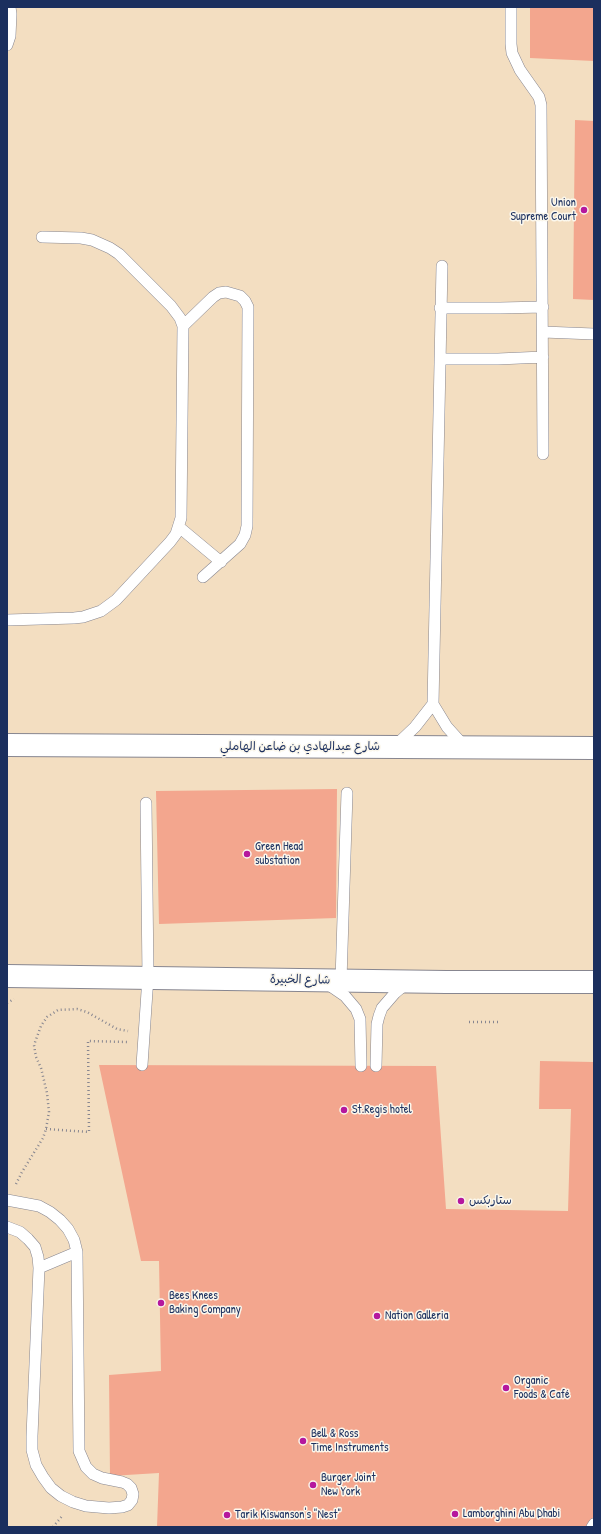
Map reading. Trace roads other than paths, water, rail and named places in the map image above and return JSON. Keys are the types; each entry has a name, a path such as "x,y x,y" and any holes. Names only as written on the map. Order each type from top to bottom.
{"street":[{"name":"شارع عبدالهادي بن ضاعن الهاملي","path":"7,745 594,748"},
{"name":"شارع الخبيرة","path":"7,976 594,982"}],"lane":[{"path":"7,45 12,14 10,7"},
{"path":"511,7 512,53 520,70 539,97 541,105 543,454"},
{"path":"7,620 74,618 83,617 101,611 116,600 170,542 179,527 181,509 182,326 177,311 119,254 110,248 92,240 81,238 42,237"},
{"path":"442,266 433,704 448,727 465,748"},
{"path":"182,326 219,293 226,292 240,296 245,301 248,308 247,526 240,544 202,577"},
{"path":"440,308 543,307"},
{"path":"543,332 594,334"},
{"path":"440,360 543,357"},
{"path":"179,527 221,562"},
{"path":"394,747 415,727 433,704"},
{"path":"347,792 332,980 356,1009 360,1019 361,1066"},
{"path":"142,1065 148,977 146,803"},
{"path":"376,1066 377,1024 382,1008 395,993 409,981"},
{"path":"7,1200 39,1206 50,1212 68,1229 74,1240 77,1252 78,1451 86,1467 93,1474 102,1478 122,1482 131,1488 133,1494 132,1500 128,1505 109,1508 73,1502 61,1496 51,1488 36,1464 32,1450 32,1436 39,1268 38,1258 35,1247 28,1239 20,1232 7,1227"},
{"path":"39,1268 77,1252"}],"place":[{"name":"Union Supreme Court","path":"584,210"},
{"name":"Green Head substation","path":"247,854"},
{"name":"St.Regis hotel","path":"344,1110"},
{"name":"ستاربكس","path":"461,1201"},
{"name":"Bees Knees Baking Company","path":"161,1303"},
{"name":"Nation Galleria","path":"377,1316"},
{"name":"Organic Foods & Café","path":"506,1388"},
{"name":"Bell & Ross Time Instruments","path":"303,1441"},
{"name":"Burger Joint New York","path":"313,1485"},
{"name":"Lamborghini Abu Dhabi","path":"455,1514"},
{"name":"Tarik Kiswanson's \"Nest\"","path":"227,1515"}]}
